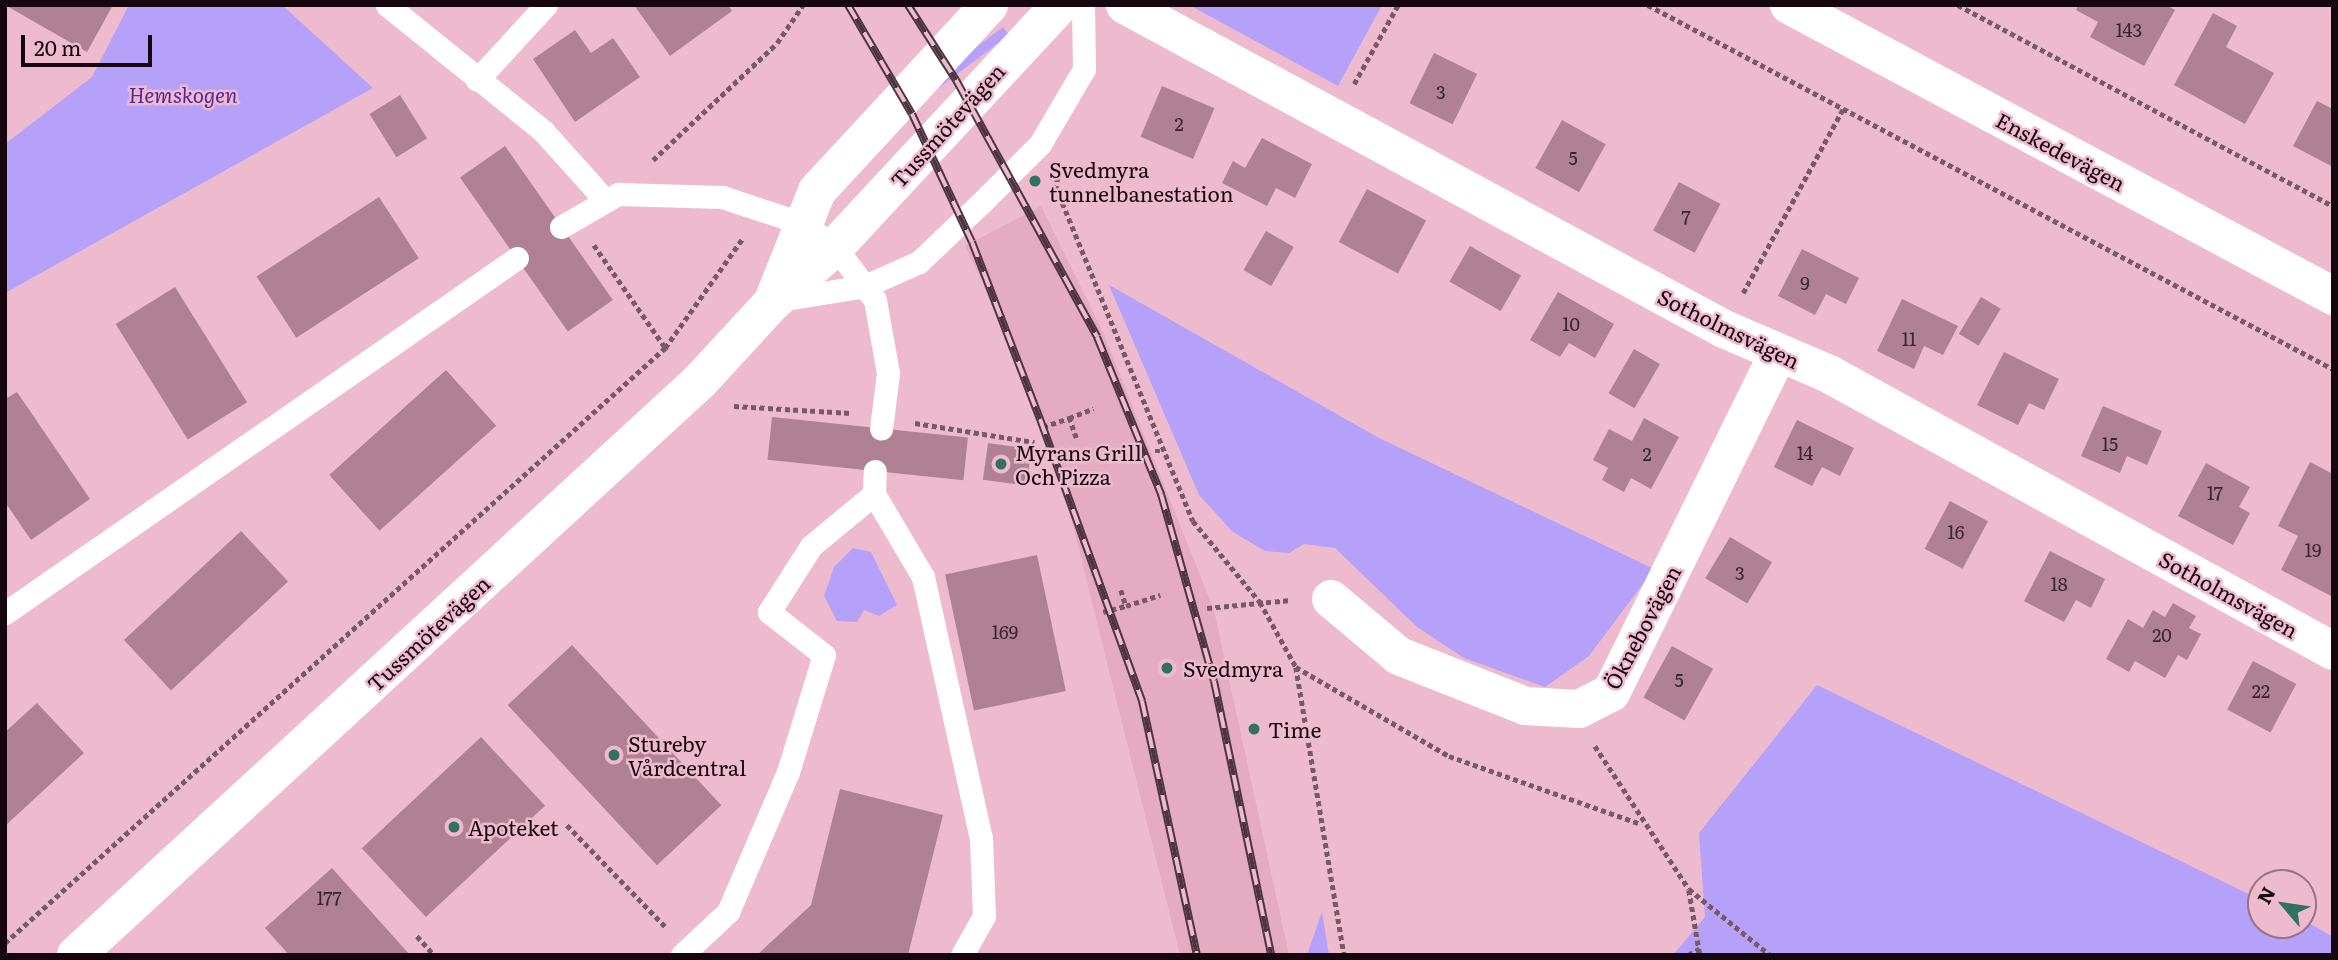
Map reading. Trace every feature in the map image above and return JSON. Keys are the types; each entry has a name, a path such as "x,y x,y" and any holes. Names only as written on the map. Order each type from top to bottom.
{"street":[{"name":"Tussmötevägen","path":"773,302 817,191 989,5"},
{"name":"Tussmötevägen","path":"76,955 699,381 773,302 835,247 1060,5"},
{"name":"Sotholmsvägen","path":"1125,5 1336,115 1724,329 1777,356 1829,374 2333,650"},
{"name":"Enskedevägen","path":"1789,5 2333,296"},
{"name":"Öknebovägen","path":"1331,599 1399,656 1525,706 1579,709 1611,693 1777,356"}],"lane":[{"path":"387,5 543,131 612,198"},
{"path":"477,80 546,5"},
{"path":"773,302 864,286 919,262 1040,144 1084,69 1083,5"},
{"path":"568,223 612,198 722,197 765,206 804,223 835,247 875,300 888,373 881,429"},
{"path":"5,613 517,258"},
{"path":"684,952 728,912 788,772 824,655 769,612 811,546 875,483 923,577 981,838 984,916 962,955"}],"path":[{"path":"612,198 777,43 803,5"},
{"path":"1336,115 1398,5"},
{"path":"1648,5 2333,369"},
{"path":"1958,5 2333,206"},
{"path":"1724,329 1843,109"},
{"path":"1060,161 1056,187 1193,521 1260,602 1296,667 1344,955"},
{"path":"5,943 665,348 765,206"},
{"path":"568,223 674,357"},
{"path":"1044,427 1093,409"},
{"path":"1069,418 1076,438"},
{"path":"1155,451 1163,451"},
{"path":"1121,590 1126,606"},
{"path":"1103,612 1160,595"},
{"path":"1207,608 1260,602"},
{"path":"1296,667 1449,757 1641,824"},
{"path":"1579,709 1607,772 1689,890 1770,955"},
{"path":"567,825 684,952"},
{"path":"1688,955 1700,952 1689,890"},
{"path":"417,936 434,955"}],"shaded area":[{"path":"1041,206 1103,332 1214,610 1289,955 1180,955 1069,510 1012,345 965,246"}],"green space":[{"name":"Hemskogen","path":"129,5 282,5 373,88 5,293 5,144 92,77"},
{"path":"1189,5 1382,5 1338,86"},
{"path":"1003,27 1009,35 833,168 827,160"},
{"path":"1109,285 1379,438 1654,569 1589,656 1545,687 1464,658 1417,627 1335,548 1304,544 1289,553 1265,551 1233,532 1199,495"},
{"path":"853,548 871,552 897,605 879,616 864,610 857,622 837,621 824,596 834,567"},
{"path":"1817,685 2247,893 2247,939 2317,939 2317,928 2333,937 2333,955 1673,955 1705,917 1699,833"},
{"path":"1322,912 1329,955 1307,955"}],"building":[{"path":"5,5 113,5 87,52"},
{"path":"634,5 728,5 732,11 670,56"},
{"path":"2078,5 2166,5 2175,10 2144,66 2090,37 2098,22 2076,10"},
{"path":"2213,13 2237,26 2226,47 2274,73 2245,124 2174,85"},
{"path":"575,30 591,53 613,38 640,77 575,122 533,59"},
{"path":"1434,53 1477,74 1453,124 1409,103"},
{"path":"1162,86 1214,108 1193,159 1141,137"},
{"path":"400,95 427,138 396,157 369,114"},
{"path":"2317,101 2333,109 2333,167 2293,146"},
{"path":"1562,120 1606,144 1579,192 1535,168"},
{"path":"1262,138 1312,164 1295,198 1276,188 1267,206 1222,183 1233,161 1245,168"},
{"path":"505,146 613,300 568,332 460,178"},
{"path":"1679,182 1720,204 1695,253 1653,231"},
{"path":"1367,189 1426,220 1398,273 1339,242"},
{"path":"379,197 419,258 296,338 257,277"},
{"path":"1266,231 1294,247 1271,286 1244,270"},
{"path":"1470,246 1521,276 1501,311 1450,282"},
{"path":"1802,249 1859,278 1846,304 1826,294 1815,315 1778,296"},
{"path":"175,287 247,402 188,439 116,324"},
{"path":"1558,292 1614,324 1595,358 1569,343 1560,357 1530,340"},
{"path":"1981,297 2001,309 1979,346 1959,334"},
{"path":"1902,299 1958,326 1943,355 1924,346 1914,369 1877,351"},
{"path":"1634,349 1660,364 1634,408 1608,393"},
{"path":"2004,352 2059,379 2044,410 2029,403 2018,425 1977,405"},
{"path":"446,370 496,426 380,531 329,475"},
{"path":"17,392 90,499 31,540 5,502 5,399"},
{"path":"2103,406 2162,431 2147,465 2127,456 2120,473 2081,456"},
{"path":"772,417 968,438 963,480 768,460"},
{"path":"1644,418 1679,437 1651,489 1631,478 1624,492 1602,480 1608,468 1593,460 1609,429 1632,441"},
{"path":"1797,420 1854,448 1840,476 1822,467 1812,486 1774,467"},
{"path":"988,443 1032,449 1026,486 983,480"},
{"path":"2310,462 2333,474 2333,597 2281,570 2298,536 2278,526"},
{"path":"2206,463 2250,487 2239,507 2250,513 2233,545 2178,516"},
{"path":"1950,501 1988,521 1963,569 1925,549"},
{"path":"241,531 288,581 171,691 124,640"},
{"path":"1730,537 1772,562 1747,603 1705,578"},
{"path":"2050,551 2105,579 2091,608 2076,600 2064,622 2024,601"},
{"path":"1037,555 1066,691 974,711 945,575"},
{"path":"2173,603 2196,616 2189,628 2201,634 2187,660 2178,655 2165,678 2135,661 2129,672 2106,659 2128,619 2143,628 2153,610 2165,617"},
{"name":"Stureby Vårdcentral","path":"572,645 721,805 657,865 508,705"},
{"path":"1672,646 1713,669 1685,720 1643,698"},
{"path":"2253,661 2296,684 2270,733 2227,710"},
{"path":"37,703 84,753 5,826 5,732"},
{"name":"Apoteket","path":"481,737 545,806 426,917 362,848"},
{"path":"840,789 943,815 908,955 757,955 811,905"},
{"path":"332,868 410,955 289,955 265,928"}],"railway":[{"path":"848,5 912,114 972,242 1040,419 1142,701 1197,955"},
{"path":"908,5 956,80 1097,337 1161,494 1214,681 1271,955"}],"place":[{"name":"Svedmyra tunnelbanestation","path":"1035,181"},
{"name":"Myrans Grill Och Pizza","path":"1001,464"},
{"name":"Svedmyra","path":"1167,668"},
{"name":"Time","path":"1254,729"},
{"name":"Stureby Vårdcentral","path":"614,755"},
{"name":"Apoteket","path":"454,827"}]}
